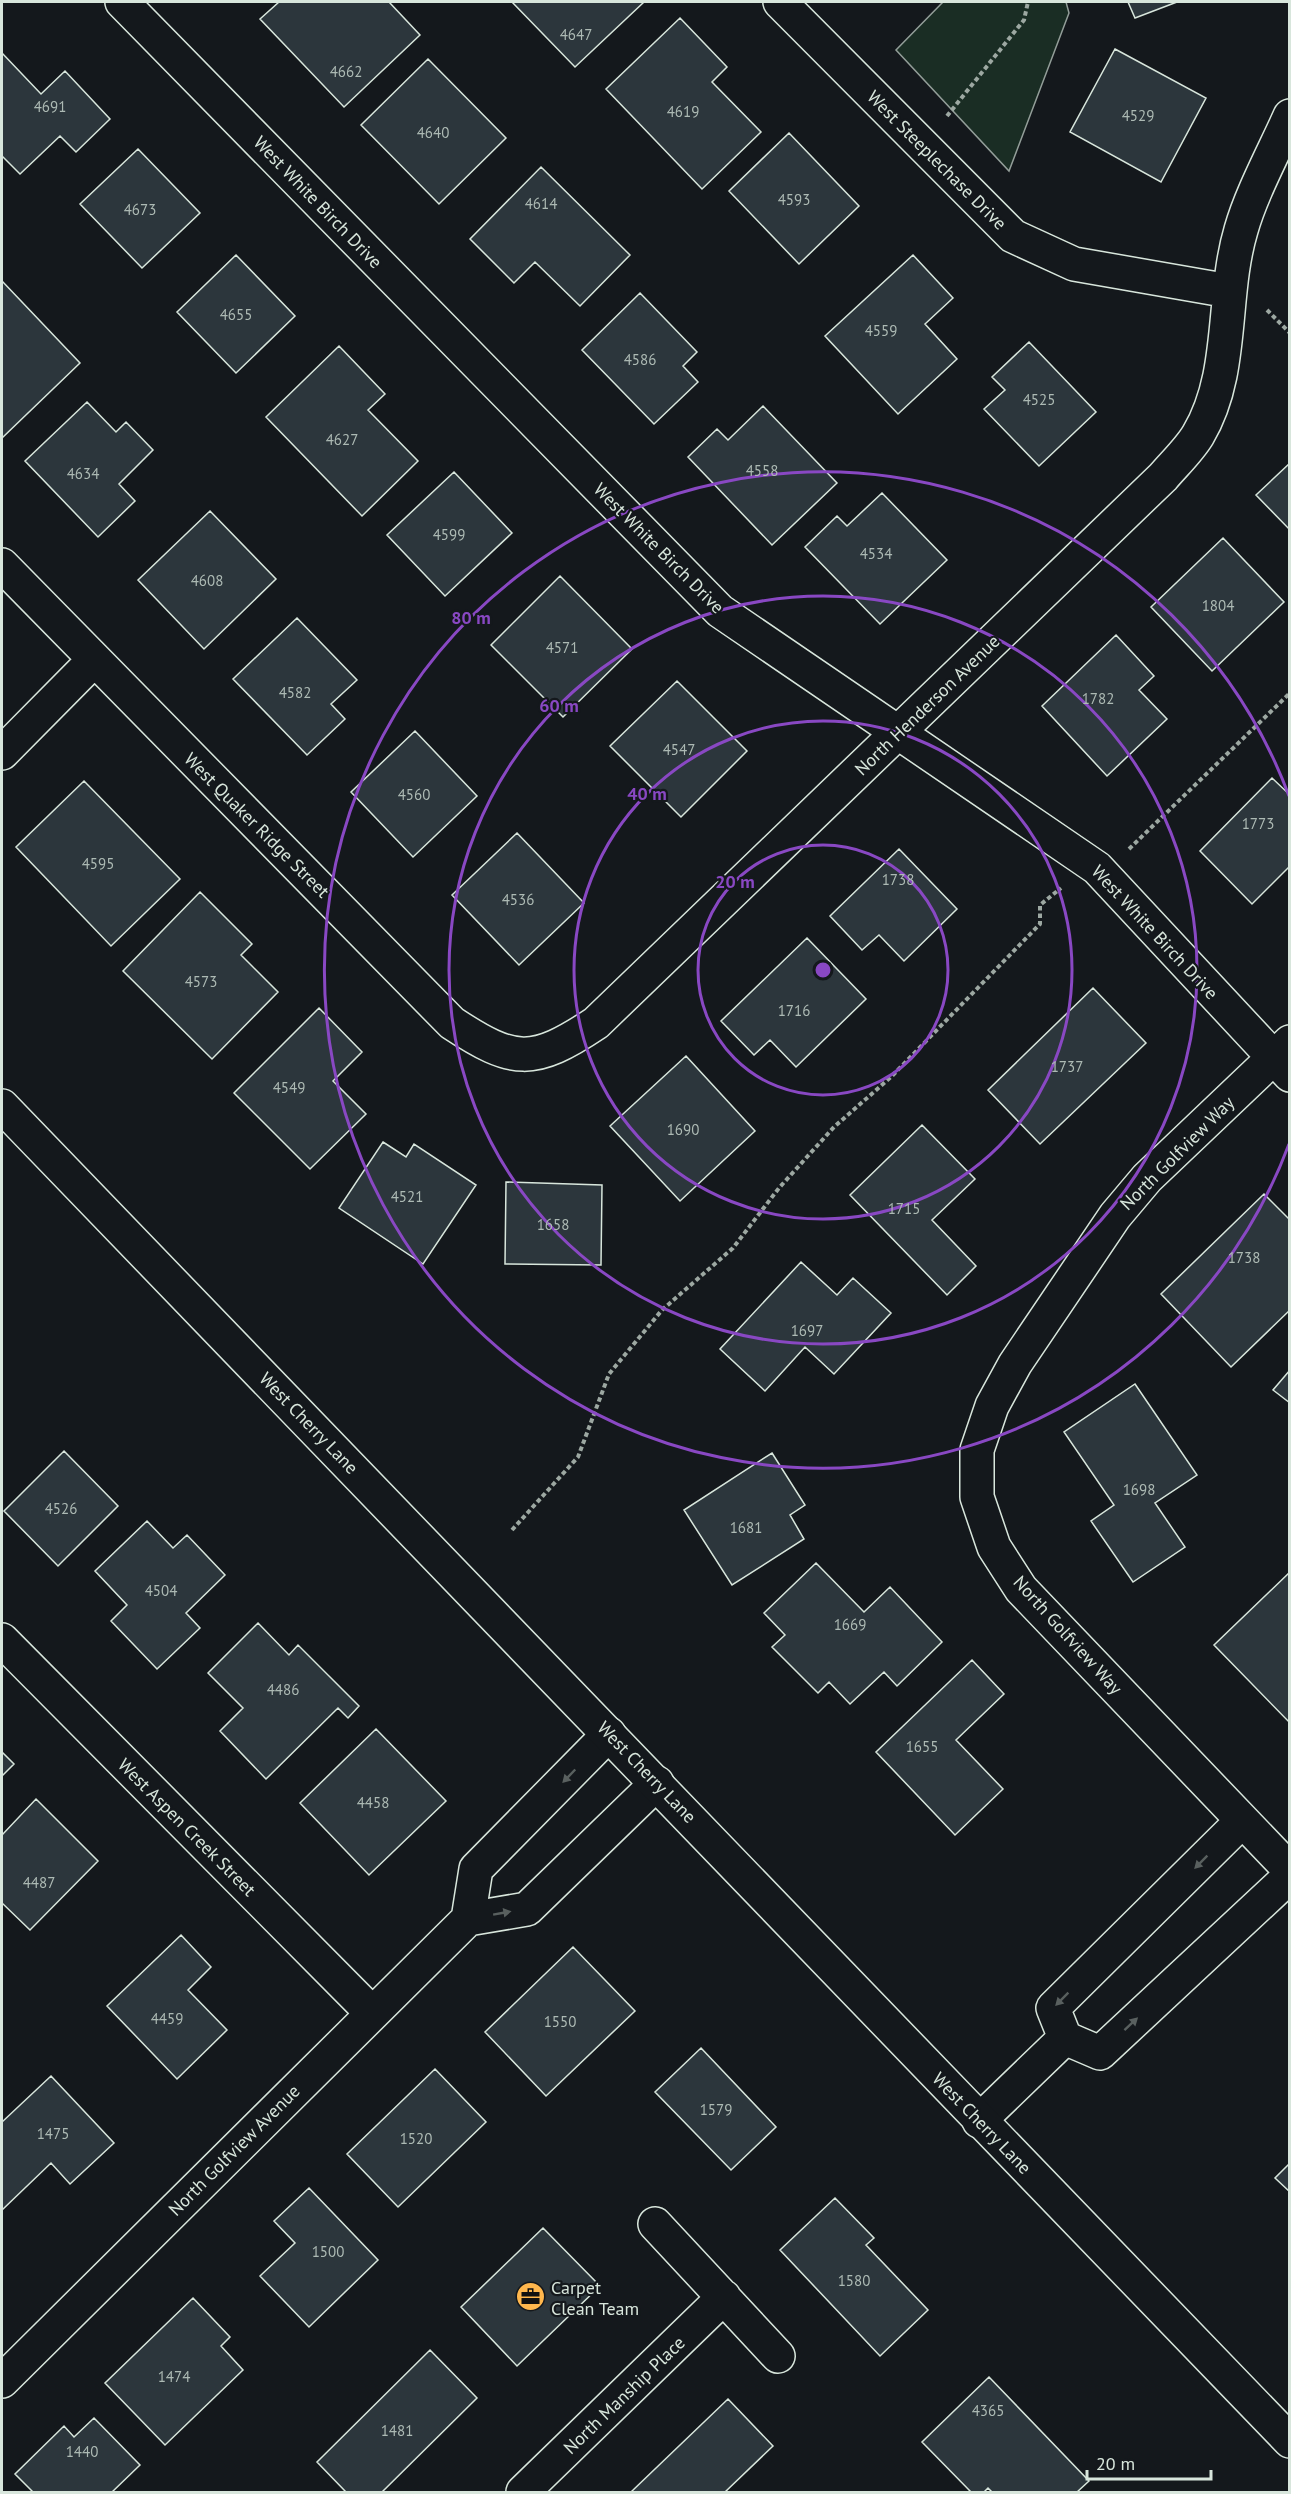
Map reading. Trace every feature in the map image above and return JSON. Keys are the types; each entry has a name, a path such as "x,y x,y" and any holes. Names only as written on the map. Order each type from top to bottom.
{"street":[{"name":"West White Birch Drive","path":"122,2 720,611 1097,868 1284,1059"},
{"name":"West Steeplechase Drive","path":"780,2 1013,236 1074,264 1229,291"},
{"name":"North Henderson Avenue","path":"532,1056 564,1045 596,1023 1163,477 1197,437 1211,408 1221,375 1229,291 1241,229 1290,116"},
{"name":"West Quaker Ridge Street","path":"2,565 452,1023 489,1047 532,1056"},
{"path":"2,753 94,660"},
{"name":"North Golfview Way","path":"1284,1059 1147,1178 1116,1216 1015,1364 992,1406 977,1450 977,1497 993,1546 1022,1589 1290,1870"},
{"name":"West Cherry Lane","path":"2,1106 1290,2441"},
{"name":"West Aspen Creek Street","path":"2,1640 372,2013"},
{"path":"609,1734 476,1869 468,1919 526,1909 657,1783"},
{"path":"1242,1821 1053,2008 1065,2038 1100,2053 1290,1876"},
{"name":"North Golfview Avenue","path":"2,2381 468,1919"},
{"path":"979,2121 1065,2038"},
{"path":"655,2224 778,2356"},
{"name":"North Manship Place","path":"523,2493 724,2298"}],"path":[{"path":"922,146 1024,20 1028,2"},
{"path":"1259,304 1290,333"},
{"path":"1126,851 1290,693"},
{"path":"512,1530 578,1457 609,1374 662,1310 734,1248 779,1188 834,1127 891,1077 1040,924 1040,905 1058,888 1068,885"}],"green space":[{"path":"943,2 1066,2 1069,13 1009,171 896,50"}],"building":[{"path":"279,2 389,2 420,35 344,107 260,19"},
{"path":"512,2 644,2 575,67"},
{"path":"1128,2 1177,2 1135,18"},
{"path":"680,18 727,67 712,82 761,132 702,189 606,89"},
{"path":"1115,49 1206,98 1161,182 1070,132"},
{"path":"2,53 41,94 65,71 110,119 76,152 60,136 20,174 2,156"},
{"path":"428,59 506,138 439,204 361,125"},
{"path":"789,133 859,206 799,264 729,191"},
{"path":"138,149 200,213 142,268 80,204"},
{"path":"541,167 630,255 580,306 535,262 514,283 470,239"},
{"path":"236,255 295,316 236,373 177,312"},
{"path":"913,255 953,298 925,324 957,359 898,414 825,336"},
{"path":"2,281 80,363 2,438"},
{"path":"640,293 697,352 683,366 698,382 654,424 582,350"},
{"path":"1029,342 1096,412 1039,466 984,409 1005,390 992,377"},
{"path":"339,346 385,394 368,410 418,461 362,516 266,417"},
{"path":"87,402 116,432 126,422 153,450 119,484 135,501 98,537 25,461"},
{"path":"763,406 837,483 772,545 688,457 717,429 728,440"},
{"path":"1290,463 1290,530 1256,495"},
{"path":"454,472 512,533 445,596 387,535"},
{"path":"882,493 947,560 880,624 805,547 837,516 847,526"},
{"path":"210,511 276,579 204,649 138,580"},
{"path":"1223,538 1284,602 1212,671 1151,607"},
{"path":"560,576 632,649 563,717 491,645"},
{"path":"297,618 357,680 331,704 345,719 307,755 233,679"},
{"path":"1116,635 1154,676 1139,690 1167,719 1107,776 1042,706"},
{"path":"677,681 747,751 681,817 610,746"},
{"path":"415,731 477,796 413,857 351,792"},
{"path":"1272,778 1290,795 1290,866 1252,904 1200,851"},
{"path":"84,781 180,879 111,946 16,847"},
{"path":"517,833 584,903 519,965 452,895"},
{"path":"899,849 957,909 904,961 879,935 862,950 830,916"},
{"path":"200,892 252,944 241,955 278,992 212,1059 123,971"},
{"path":"807,938 866,999 796,1067 770,1040 754,1055 721,1021"},
{"path":"1093,988 1146,1043 1040,1144 988,1090"},
{"path":"319,1008 362,1052 333,1081 366,1114 310,1169 234,1093"},
{"path":"686,1056 755,1131 680,1201 610,1126"},
{"path":"922,1125 975,1179 932,1220 976,1266 947,1295 850,1195"},
{"path":"383,1142 406,1157 414,1144 476,1185 423,1264 339,1208"},
{"path":"506,1182 602,1185 601,1265 505,1264"},
{"path":"1264,1194 1290,1220 1290,1310 1231,1367 1161,1294"},
{"path":"801,1262 837,1295 853,1278 891,1313 834,1374 805,1347 765,1391 720,1349"},
{"path":"1290,1370 1290,1403 1273,1390"},
{"path":"1135,1384 1197,1475 1155,1503 1185,1547 1133,1582 1091,1521 1114,1505 1064,1432"},
{"path":"64,1451 118,1506 58,1566 4,1511"},
{"path":"772,1453 805,1505 790,1515 804,1539 732,1585 684,1510"},
{"path":"147,1521 173,1548 187,1535 225,1575 186,1613 200,1628 157,1669 111,1621 127,1605 95,1571"},
{"path":"816,1563 864,1612 890,1587 942,1642 897,1686 884,1672 850,1704 829,1682 818,1693 772,1647 785,1635 764,1613"},
{"path":"1290,1572 1290,1723 1214,1645"},
{"path":"258,1623 289,1655 298,1645 359,1706 348,1718 338,1708 266,1779 220,1731 243,1708 208,1673"},
{"path":"972,1660 1004,1694 956,1740 1003,1789 955,1835 876,1752"},
{"path":"376,1729 446,1801 369,1875 300,1803"},
{"path":"2,1752 14,1764 2,1776"},
{"path":"36,1799 98,1861 30,1930 2,1903 2,1835"},
{"path":"181,1935 211,1967 188,1990 227,2030 177,2079 107,2006"},
{"path":"573,1947 635,2011 546,2096 485,2032"},
{"path":"701,2048 776,2127 731,2170 655,2092"},
{"path":"435,2069 486,2122 398,2207 347,2154"},
{"path":"51,2076 114,2143 70,2184 51,2163 2,2210 2,2122"},
{"path":"1290,2163 1290,2192 1275,2178"},
{"path":"309,2188 378,2260 309,2327 260,2276 295,2243 274,2221"},
{"path":"835,2198 874,2238 866,2245 928,2310 880,2356 780,2250"},
{"name":"Carpet Clean Team","path":"543,2228 600,2286 517,2366 461,2307"},
{"path":"193,2298 230,2337 221,2346 243,2370 165,2445 105,2383"},
{"path":"430,2350 477,2398 382,2492 346,2492 317,2462"},
{"path":"989,2377 1089,2481 1077,2492 992,2492 988,2488 984,2492 971,2492 922,2442"},
{"path":"728,2399 773,2446 725,2492 631,2492"},
{"path":"94,2418 140,2465 112,2492 33,2492 15,2474 64,2426 74,2437"}],"place":[{"name":"Carpet Clean Team","path":"530,2297"}]}
